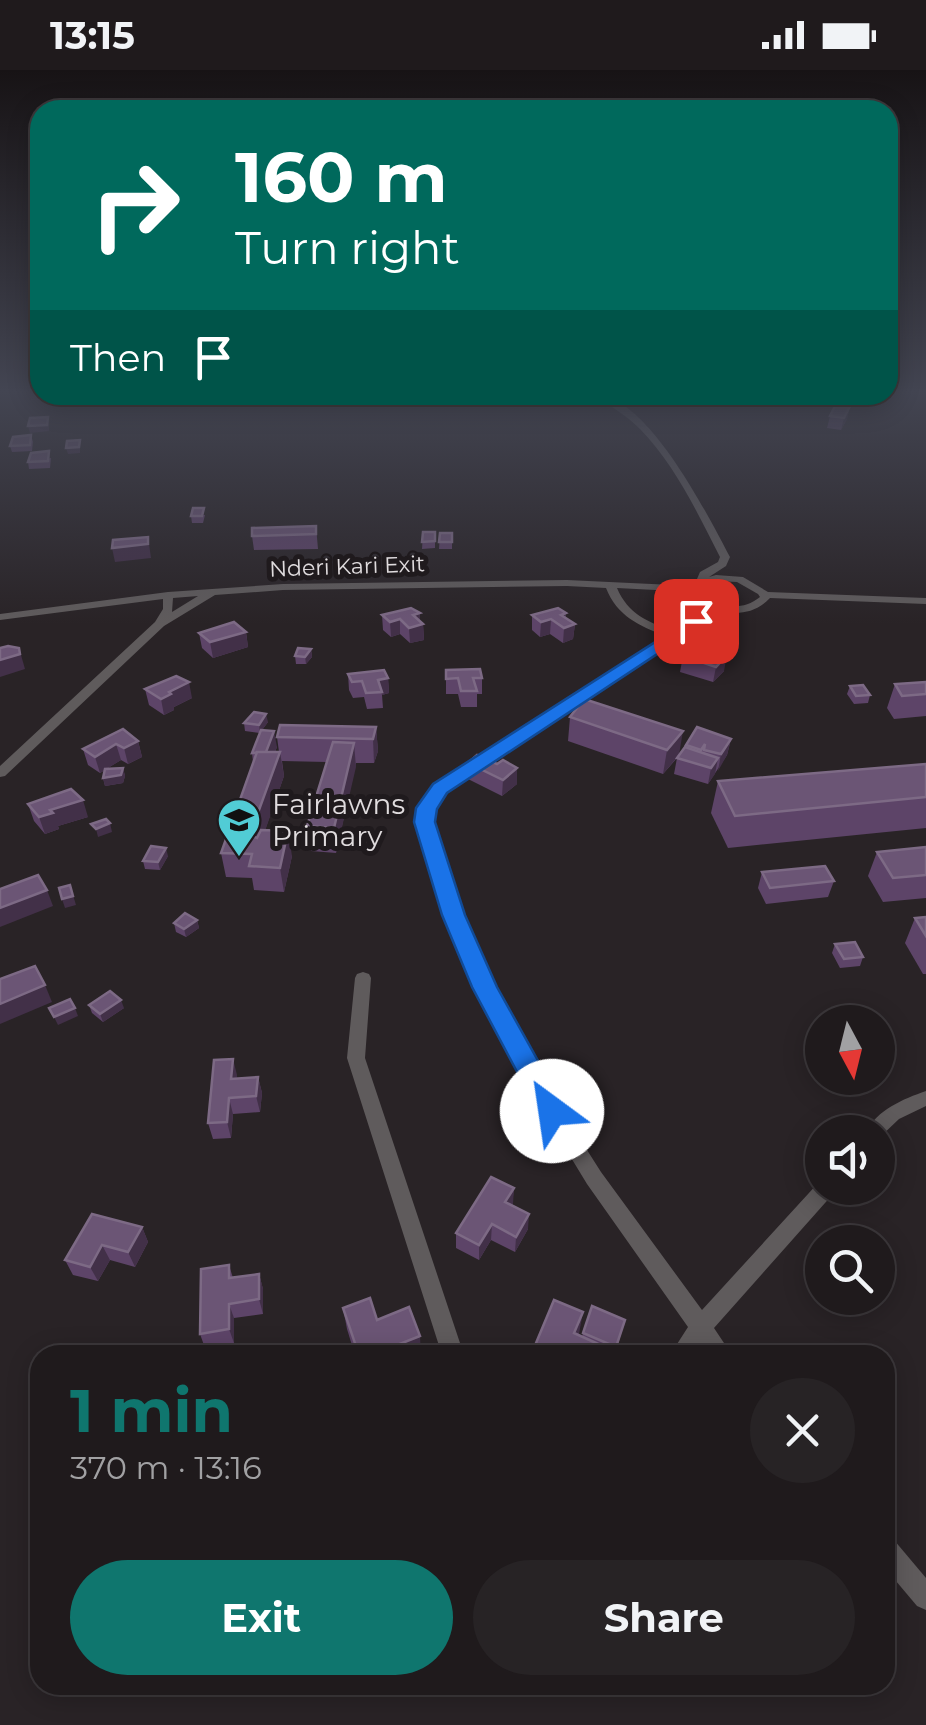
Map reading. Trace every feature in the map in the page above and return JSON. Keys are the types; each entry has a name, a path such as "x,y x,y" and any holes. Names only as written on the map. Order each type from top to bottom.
{"street":[{"path":"673,470 725,557 722,564 704,574 701,599 717,607 752,608 761,604 766,595 926,602"},
{"name":"Nderi Kari Exit","path":"0,617 168,595 360,584 700,586 739,579 758,586 766,595"},
{"path":"610,584 616,603 630,618 674,635"},
{"path":"0,773 160,624 212,592"},
{"path":"160,624 168,609 168,595"},
{"path":"712,1345 594,1178 531,1078 453,915 425,822 426,808 440,789 717,607"},
{"path":"364,978 356,1058 450,1345"},
{"path":"892,1115 926,1098"},
{"path":"688,1345 811,1205"},
{"path":"895,1561 926,1598"}],"building":[{"path":"193,508 204,508 202,516 191,516"},
{"path":"316,526 316,534 252,536 252,528"},
{"path":"423,532 435,532 435,541 422,542"},
{"path":"440,533 452,533 452,542 439,542"},
{"path":"148,537 148,544 112,548 113,540"},
{"path":"411,608 420,613 413,615 423,624 409,628 400,619 390,622 382,615"},
{"path":"558,608 566,613 561,615 575,624 564,628 551,619 541,622 532,615"},
{"path":"234,622 246,632 210,642 199,633"},
{"path":"695,645 727,655 716,667 683,656"},
{"path":"0,648 19,648 20,654 0,660"},
{"path":"298,648 311,649 305,657 295,656"},
{"path":"480,669 482,678 473,678 477,691 461,691 458,678 446,679 446,670"},
{"path":"384,670 388,678 378,680 382,692 366,693 362,681 352,682 348,674"},
{"path":"176,676 189,682 161,699 145,689"},
{"path":"926,682 926,694 902,696 895,684"},
{"path":"863,685 870,695 856,696 850,686"},
{"path":"584,699 683,731 667,750 570,717"},
{"path":"254,712 266,714 259,725 244,723"},
{"path":"280,725 376,727 373,739 277,737"},
{"path":"697,727 731,739 721,754 704,750 705,744 701,750 686,745"},
{"path":"123,729 138,741 124,748 116,744 95,757 83,749"},
{"path":"261,730 274,731 266,752 252,753"},
{"path":"333,742 354,743 334,828 307,826"},
{"path":"685,747 718,758 711,768 677,758"},
{"path":"257,752 280,752 250,835 257,838 261,830 288,831 280,868 249,866 252,854 221,853"},
{"path":"477,755 497,764 503,760 517,768 503,780 468,763"},
{"path":"926,764 926,797 735,816 718,781"},
{"path":"123,768 121,775 103,778 105,769"},
{"path":"71,789 83,800 50,810 53,813 39,817 28,804"},
{"path":"106,819 110,823 96,829 91,824"},
{"path":"151,846 166,848 158,862 143,861"},
{"path":"926,847 926,875 893,878 877,852"},
{"path":"825,866 834,881 770,888 762,872"},
{"path":"38,875 47,890 0,908 0,889"},
{"path":"70,885 73,896 62,899 59,888"},
{"path":"185,913 197,920 184,929 174,923"},
{"path":"926,917 926,936 915,918"},
{"path":"855,942 863,957 844,959 835,944"},
{"path":"35,966 45,985 0,1004 0,979"},
{"path":"110,991 121,1000 100,1014 89,1005"},
{"path":"70,999 75,1008 54,1017 49,1008"},
{"path":"233,1059 231,1079 258,1077 256,1096 229,1098 227,1122 208,1123 214,1060"},
{"path":"491,1177 514,1188 505,1202 529,1214 516,1237 492,1224 479,1245 456,1233"},
{"path":"92,1214 142,1227 128,1252 102,1245 90,1267 65,1260"},
{"path":"229,1265 229,1278 259,1274 259,1299 229,1304 229,1329 200,1334 201,1269"},
{"path":"370,1298 377,1320 409,1307 420,1336 397,1345 356,1345 343,1308"},
{"path":"554,1300 583,1312 574,1333 601,1345 535,1345"},
{"path":"592,1306 625,1320 617,1345 583,1333"}],"place":[{"name":"Fairlawns Primary","path":"239,858"}],"route":[{"path":"552,1111 485,987 453,915 425,822 426,808 440,789 696,621"}]}
